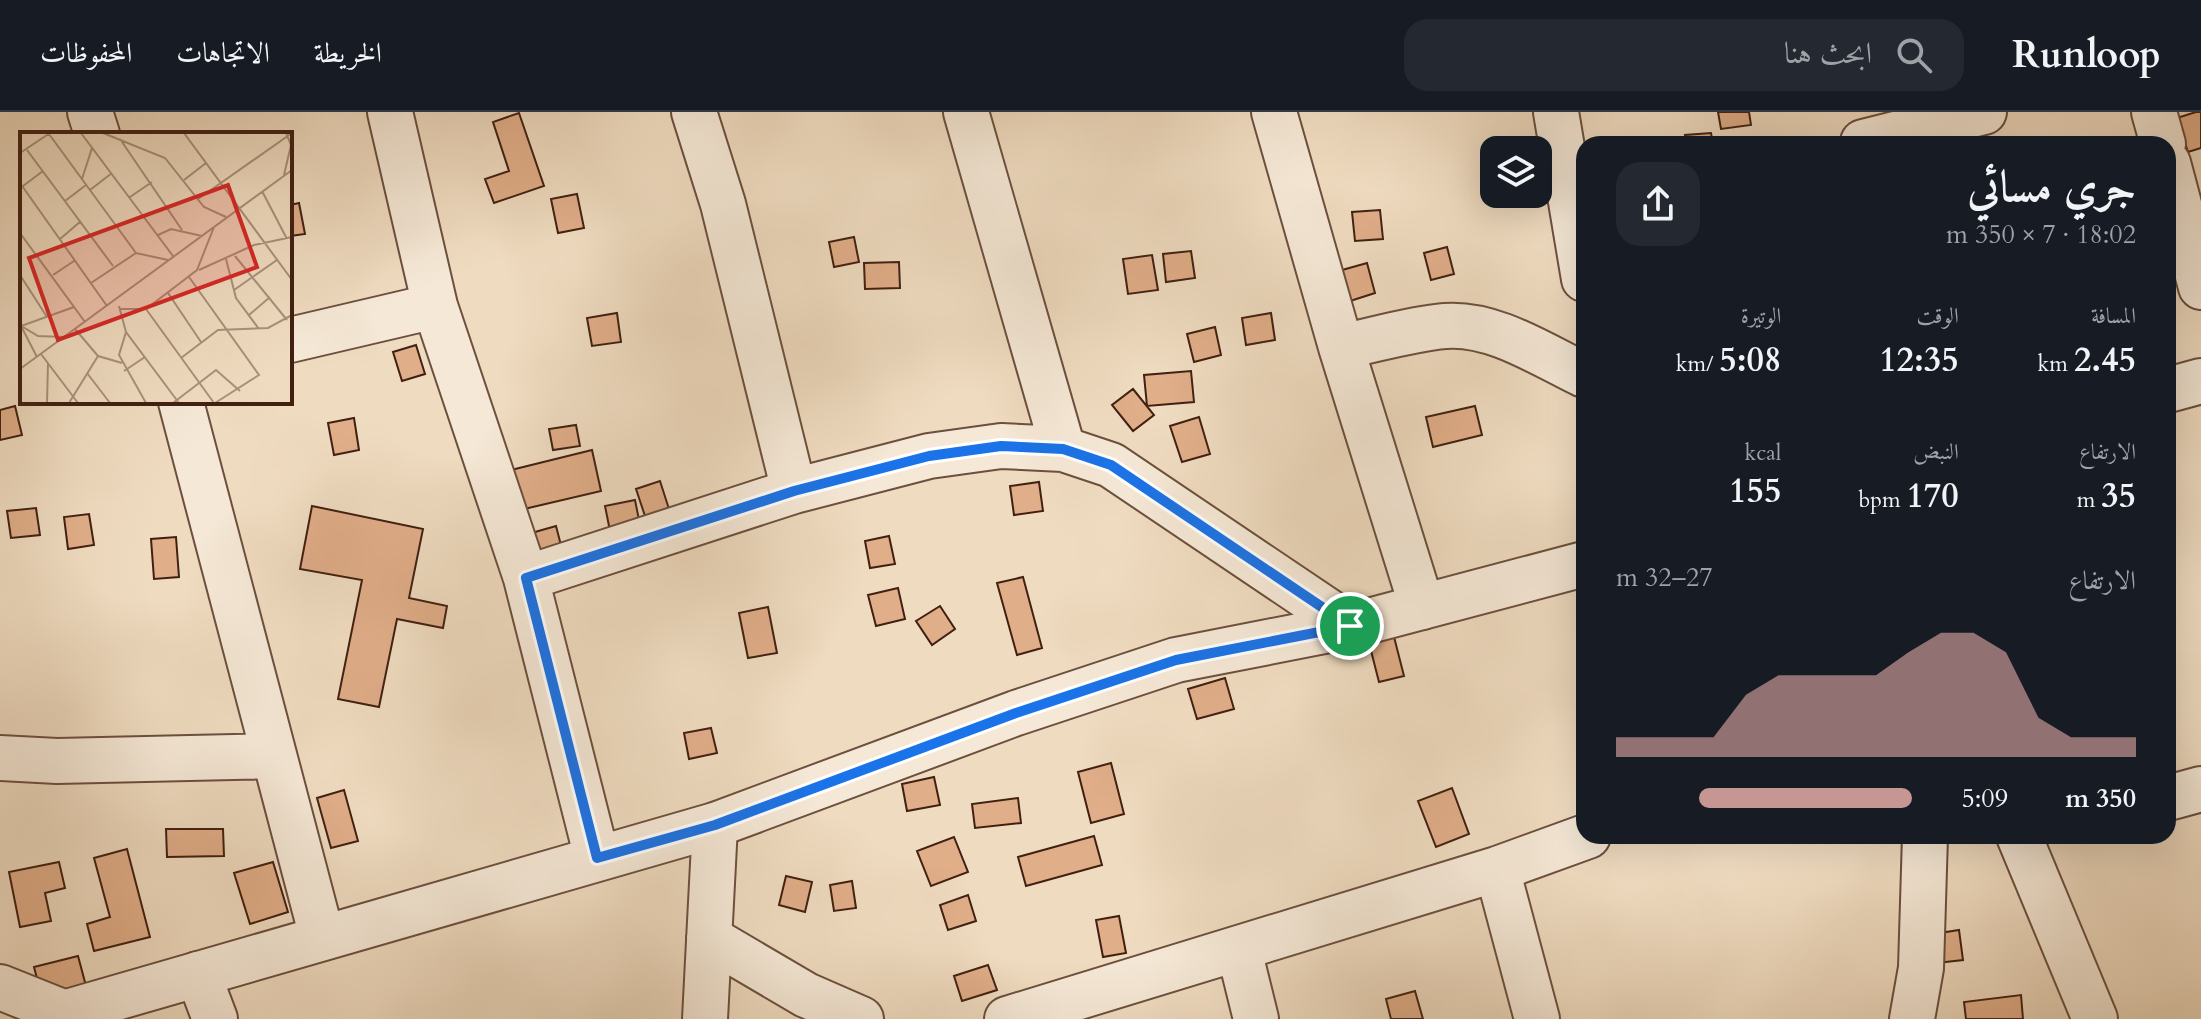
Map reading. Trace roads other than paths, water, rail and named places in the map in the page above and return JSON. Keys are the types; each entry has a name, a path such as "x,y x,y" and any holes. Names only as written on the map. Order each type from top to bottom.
{"street":[{"path":"90,112 96,132"},
{"path":"390,112 435,306 526,578 597,858"},
{"path":"694,112 723,204 794,491"},
{"path":"966,112 1063,449"},
{"path":"1274,112 1341,347 1422,607"},
{"path":"1556,112 1576,231"},
{"path":"1860,133 1984,112"},
{"path":"2154,112 2161,136"},
{"path":"2176,193 2201,287"},
{"path":"292,340 435,306"},
{"path":"1341,347 1445,326 1471,327 1493,333 1576,371"},
{"path":"2176,388 2201,381"},
{"path":"182,404 322,937"},
{"path":"526,578 794,491 929,456 1001,446 1063,449 1111,465 1350,626"},
{"path":"0,987 54,1016 715,825 1016,713 1176,660 1350,626 1576,566"},
{"path":"0,758 57,761 273,756"},
{"path":"2176,796 2201,789"},
{"path":"705,1019 715,825"},
{"path":"1007,1019 1497,869 1576,840"},
{"path":"1912,1019 1921,968 1925,844"},
{"path":"2022,844 2095,1019"},
{"path":"1497,869 1537,1019"},
{"path":"709,938 806,995 861,1019"},
{"path":"1239,950 1256,1019"},
{"path":"198,974 215,1019"}]}
